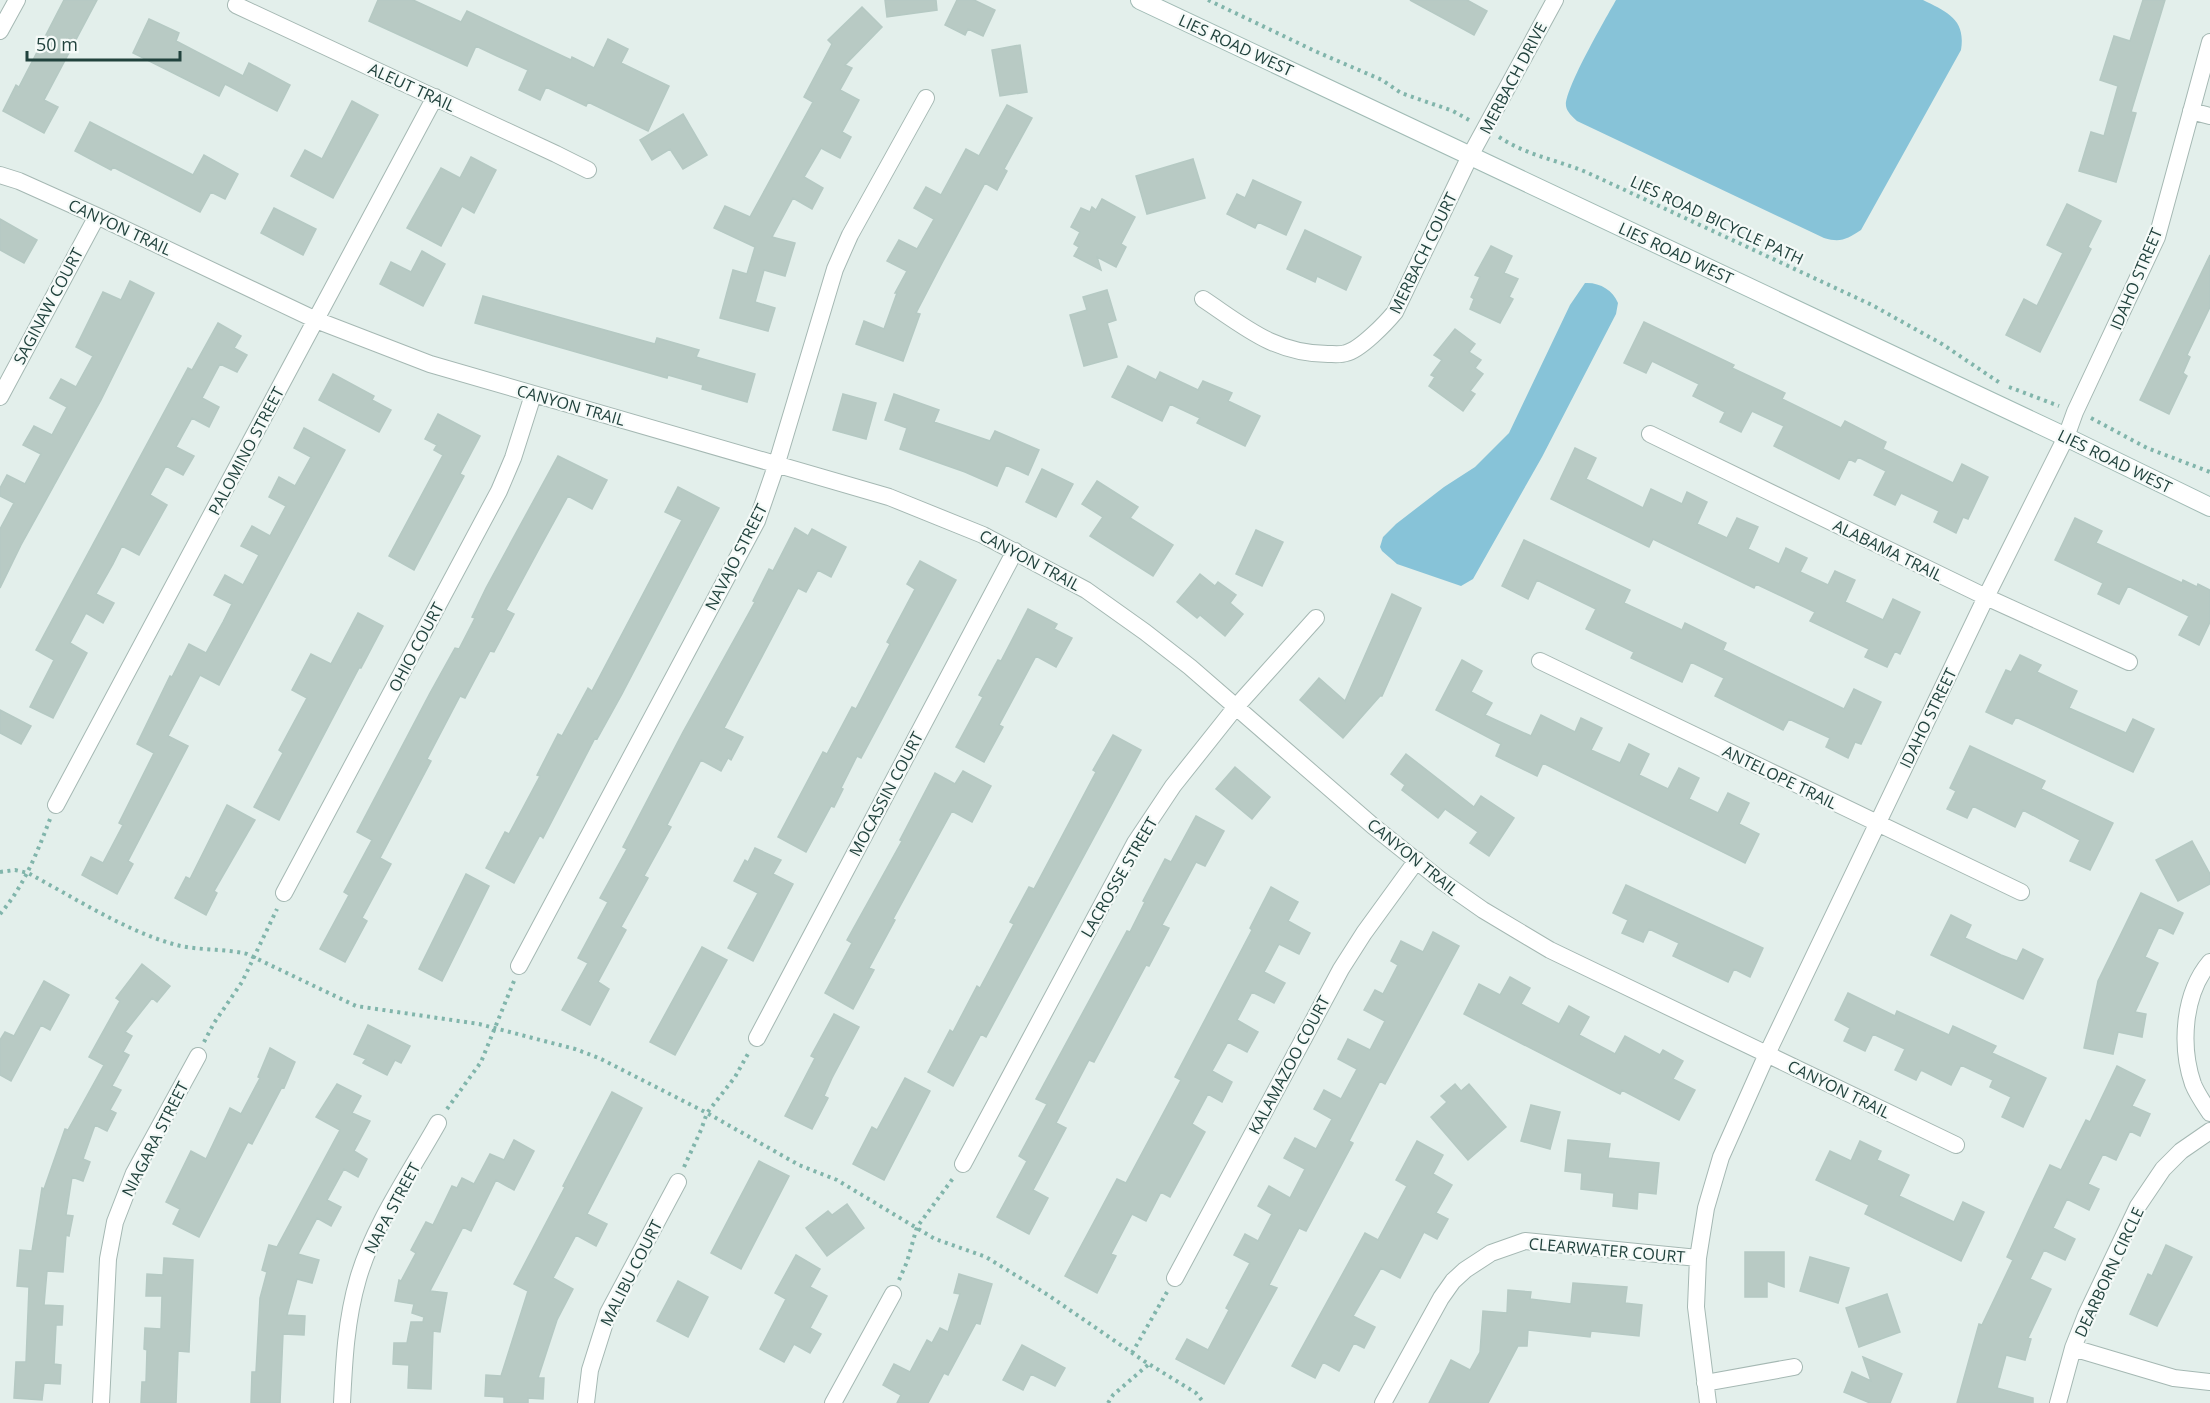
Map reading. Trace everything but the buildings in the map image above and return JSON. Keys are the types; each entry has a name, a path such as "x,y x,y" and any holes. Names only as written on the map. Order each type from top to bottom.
{"street":[{"path":"0,31 17,0"},
{"name":"LIES ROAD WEST","path":"1140,0 2210,507"},
{"name":"MERBACH DRIVE","path":"1470,156 1555,0"},
{"name":"ALEUT TRAIL","path":"236,5 588,170"},
{"name":"IDAHO STREET","path":"1708,1403 1696,1307 1698,1258 1706,1208 1721,1157 1767,1054 1877,824 2066,437 2075,412 2157,237 2210,42"},
{"name":"PALOMINO STREET","path":"56,805 435,98"},
{"name":"NAVAJO STREET","path":"519,966 757,521 776,466 835,269 850,235 926,98"},
{"path":"2191,111 2210,116"},
{"name":"MERBACH COURT","path":"1203,299 1258,336 1293,351 1307,354 1347,353 1383,328 1395,312 1470,156"},
{"name":"CANYON TRAIL","path":"0,175 19,181 97,216 316,320 430,364 889,497 942,517 1015,551 1086,590 1126,617 1190,667 1235,708 1417,860 1483,910 1550,950 1956,1145"},
{"name":"SAGINAW COURT","path":"0,397 97,216"},
{"name":"OHIO COURT","path":"284,893 499,491 513,458 533,394"},
{"name":"ALABAMA TRAIL","path":"1650,434 1986,597 2129,662"},
{"name":"MOCASSIN COURT","path":"757,1038 1015,551"},
{"name":"LACROSSE STREET","path":"963,1164 1135,843 1173,786 1235,708 1316,618"},
{"name":"ANTELOPE TRAIL","path":"1540,662 2021,892"},
{"name":"KALAMAZOO COURT","path":"1175,1278 1341,969 1417,860"},
{"path":"2210,962 2202,971 2193,992 2185,1038 2187,1064 2194,1087 2210,1113"},
{"name":"NIAGARA STREET","path":"101,1403 108,1259 116,1222 134,1173 198,1056"},
{"name":"NAPA STREET","path":"342,1403 345,1344 358,1276 375,1234 438,1123"},
{"name":"DEARBORN CIRCLE","path":"2058,1403 2073,1348 2102,1279 2138,1206 2163,1169 2181,1151 2210,1131"},
{"name":"MALIBU COURT","path":"586,1403 590,1370 608,1313 678,1182"},
{"name":"CLEARWATER COURT","path":"1383,1403 1441,1298 1453,1281 1478,1259 1491,1253 1525,1241 1698,1258"},
{"path":"833,1403 893,1294"},
{"path":"2073,1348 2174,1378 2210,1382"},
{"path":"1705,1383 1794,1366"}],"path":[{"name":"LIES ROAD BICYCLE PATH","path":"1208,0 1382,80 1401,93 1452,111 1527,152 1586,172 1872,305 1942,344 2004,385 2104,424 2147,448 2210,472"},
{"path":"0,914 15,897 28,873 56,805"},
{"path":"0,873 15,870 28,873 147,936 176,945 231,950 254,957 356,1006 480,1024 575,1049 599,1058 707,1113 799,1165 837,1180 935,1239 986,1257 1048,1295 1132,1353 1196,1393 1204,1403"},
{"path":"198,1056 213,1023 242,982 284,893"},
{"path":"438,1123 481,1062 519,966"},
{"path":"678,1182 707,1113 735,1077 757,1038"},
{"path":"893,1294 908,1262 917,1227 963,1164"},
{"path":"1132,1353 1175,1278"},
{"path":"1108,1403 1113,1395 1149,1364"}],"water":[{"path":"1616,0 1923,0 1947,13 1958,24 1962,39 1961,50 1861,230 1852,236 1835,240 1824,238 1577,121 1570,114 1566,106 1572,85 1586,54"},
{"path":"1585,283 1600,285 1613,294 1618,303 1616,314 1542,457 1473,579 1461,586 1397,564 1382,551 1380,547 1383,537 1396,524 1444,487 1475,467 1509,433 1570,305"}]}
